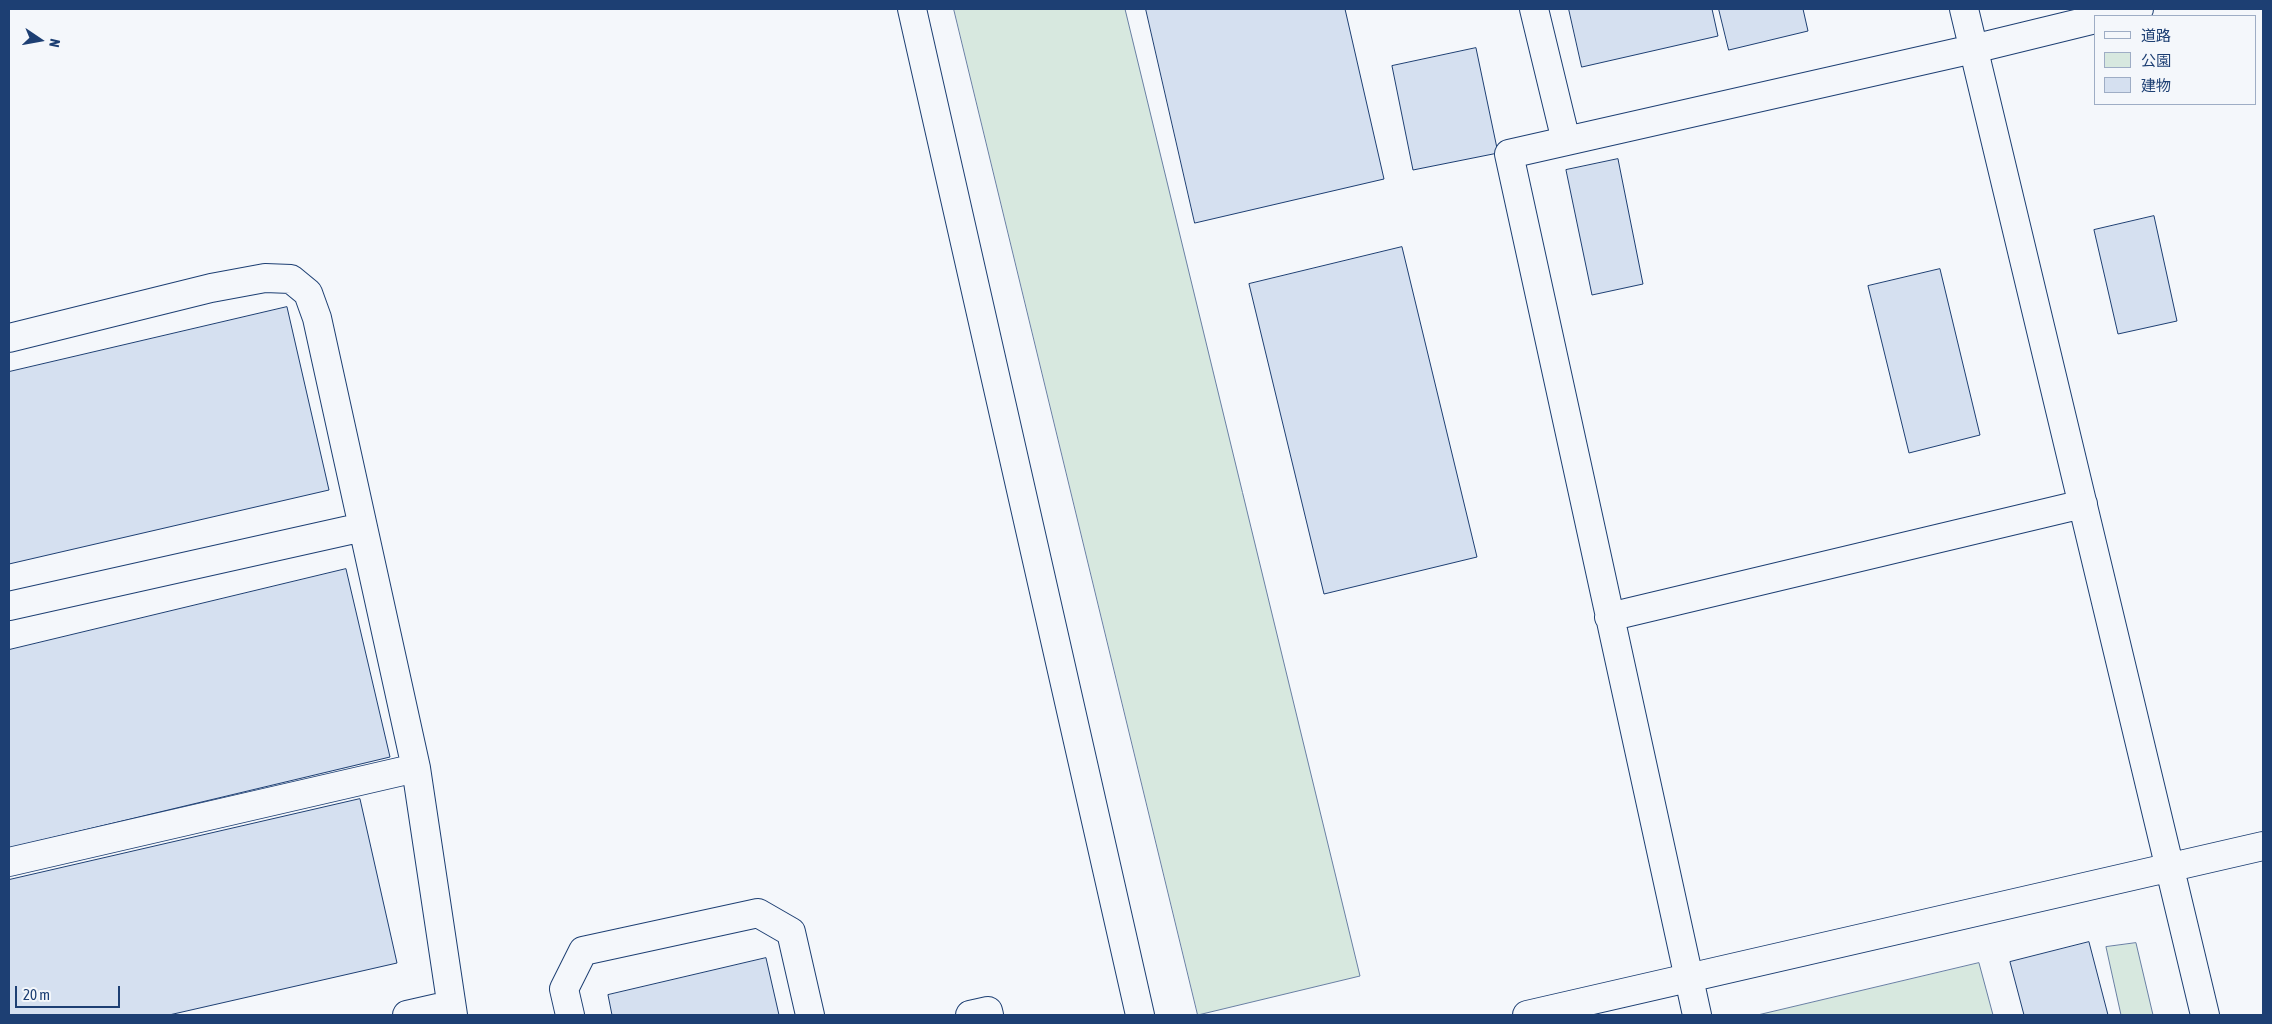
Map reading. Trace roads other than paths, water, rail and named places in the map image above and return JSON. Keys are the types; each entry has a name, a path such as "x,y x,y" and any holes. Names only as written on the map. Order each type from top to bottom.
{"street":[{"path":"912,9 1140,1015"},
{"path":"1534,9 1566,141"},
{"path":"1964,9 2205,1015"},
{"path":"2112,15 2138,9"},
{"path":"1697,1015 1687,977 1509,154 1973,49 2094,19"},
{"path":"9,338 220,287 265,278 291,279 308,294 317,318 416,768 452,1010 407,1015"},
{"path":"1609,617 2083,504"},
{"path":"9,606 363,527"},
{"path":"9,862 416,768"},
{"path":"1527,1015 2263,846"},
{"path":"570,1015 564,990 583,951 758,913 791,932 810,1015"},
{"path":"970,1015 988,1011 989,1015"}]}
